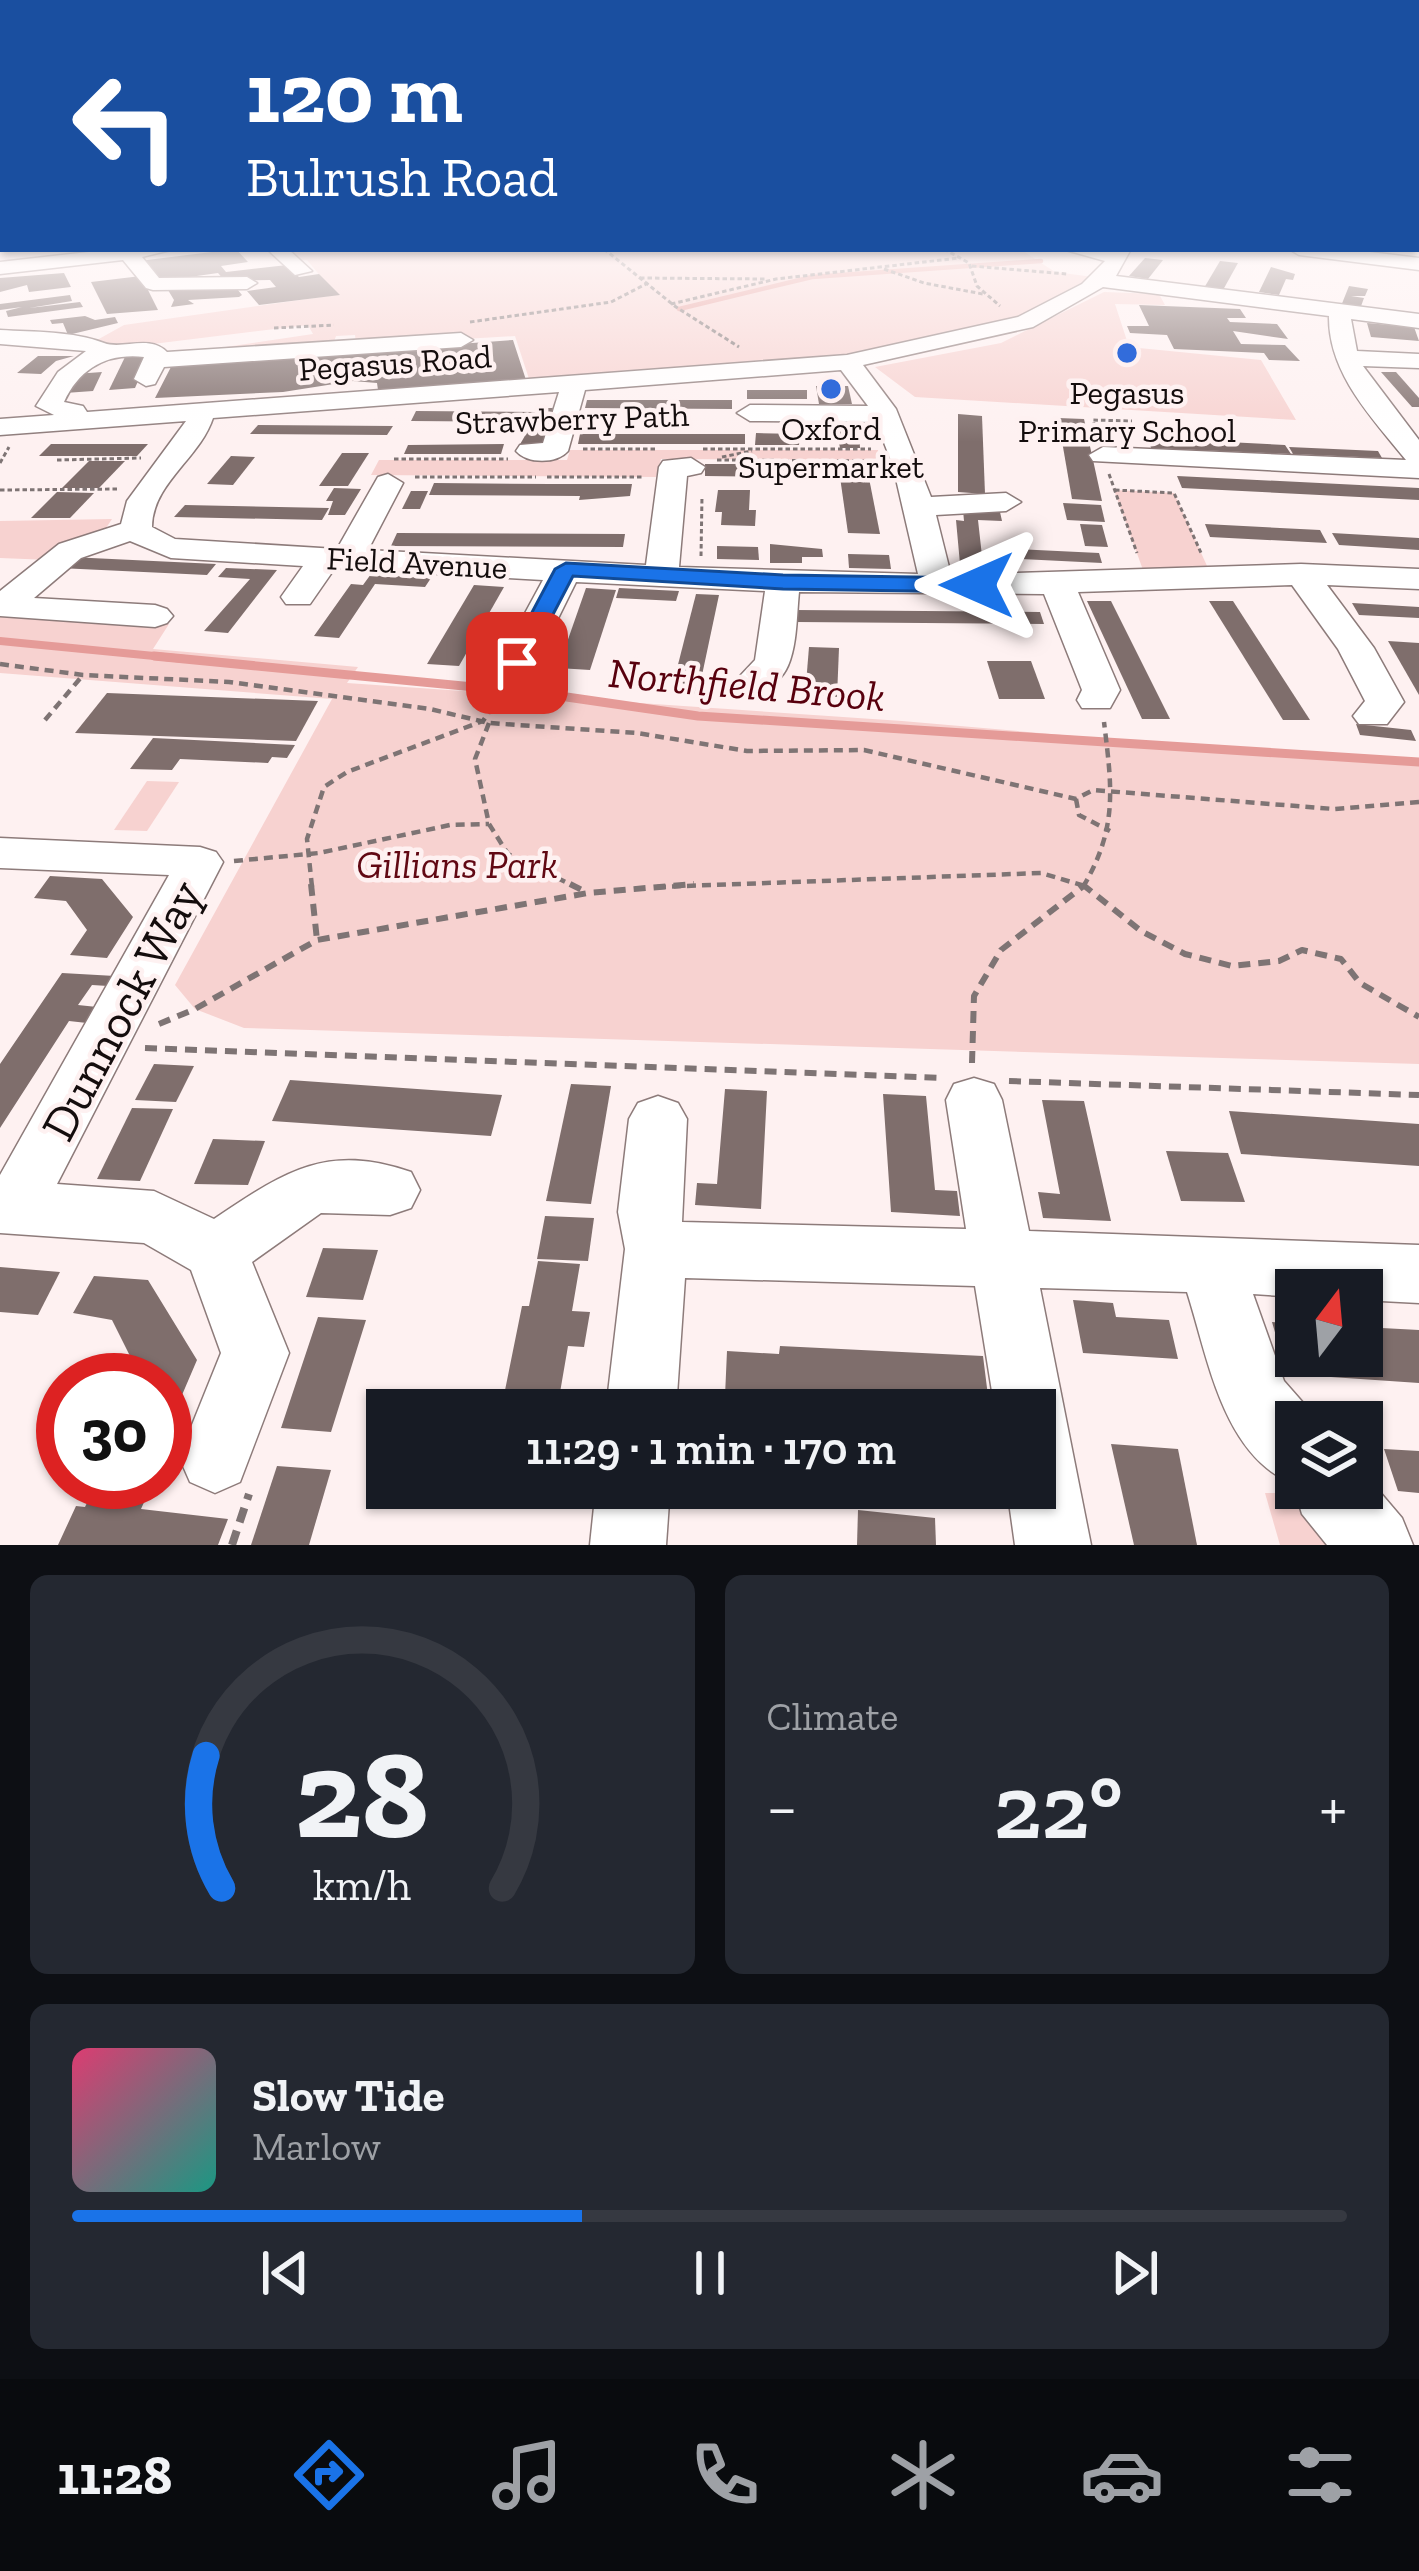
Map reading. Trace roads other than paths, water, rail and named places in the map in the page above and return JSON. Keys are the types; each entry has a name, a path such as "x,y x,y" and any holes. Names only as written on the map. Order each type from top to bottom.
{"street":[{"name":"Pegasus Road","path":"3,429 71,417 190,436 333,411 573,386 715,385 774,371 848,362 1025,322 1067,298"},
{"path":"1281,298 1340,311 1379,307 1419,321"},
{"path":"1340,311 1338,324 1348,358 1405,424 1419,458"},
{"path":"155,360 456,332"},
{"path":"0,337 91,343 101,353"},
{"path":"154,351 155,360 132,407 71,417 51,411 62,375 101,353 154,351"},
{"path":"1348,358 1419,361"},
{"path":"848,362 870,382 885,414 889,455 918,507 937,585"},
{"name":"Strawberry Path","path":"525,456 554,452 573,386"},
{"path":"750,413 885,414"},
{"path":"136,437 190,436"},
{"path":"3,606 70,551 136,529 138,507 190,436"},
{"path":"1129,437 1148,492"},
{"path":"1103,455 1129,437 1419,469"},
{"path":"662,574 673,466 699,466"},
{"path":"298,597 336,558 386,480"},
{"path":"918,507 1006,502"},
{"name":"Field Avenue","path":"136,529 145,539 171,548 783,582 1058,586 1300,574 1419,579"},
{"path":"513,671 566,569"},
{"path":"1300,574 1356,648 1385,702 1373,716"},
{"path":"758,677 772,664 783,582"},
{"path":"1058,586 1102,690 1100,710"},
{"path":"3,606 155,616"},
{"name":"Dunnock Way","path":"0,853 200,862 104,1047 7,1207"},
{"path":"972,1090 1026,1389"},
{"path":"643,1389 656,1249 649,1212 658,1119"},
{"path":"216,1252 311,1187 390,1190"},
{"path":"7,1207 154,1217 216,1252 255,1353 215,1457"},
{"path":"656,1249 1419,1274"},
{"path":"1210,1264 1257,1402 1275,1424"},
{"path":"628,1545 631,1509"},
{"path":"1047,1509 1053,1545"},
{"path":"1345,1509 1375,1545"}],"waterway":[{"path":"679,309 724,298"},
{"name":"Northfield Brook","path":"0,641 185,659"},
{"name":"Northfield Brook","path":"154,656 546,694 698,716 1419,762"}],"place":[{"name":"Pegasus Primary School","path":"1127,353"},
{"name":"Oxford Supermarket","path":"831,389"}],"park label":[{"name":"Gillians Park","path":"457,864"}]}
